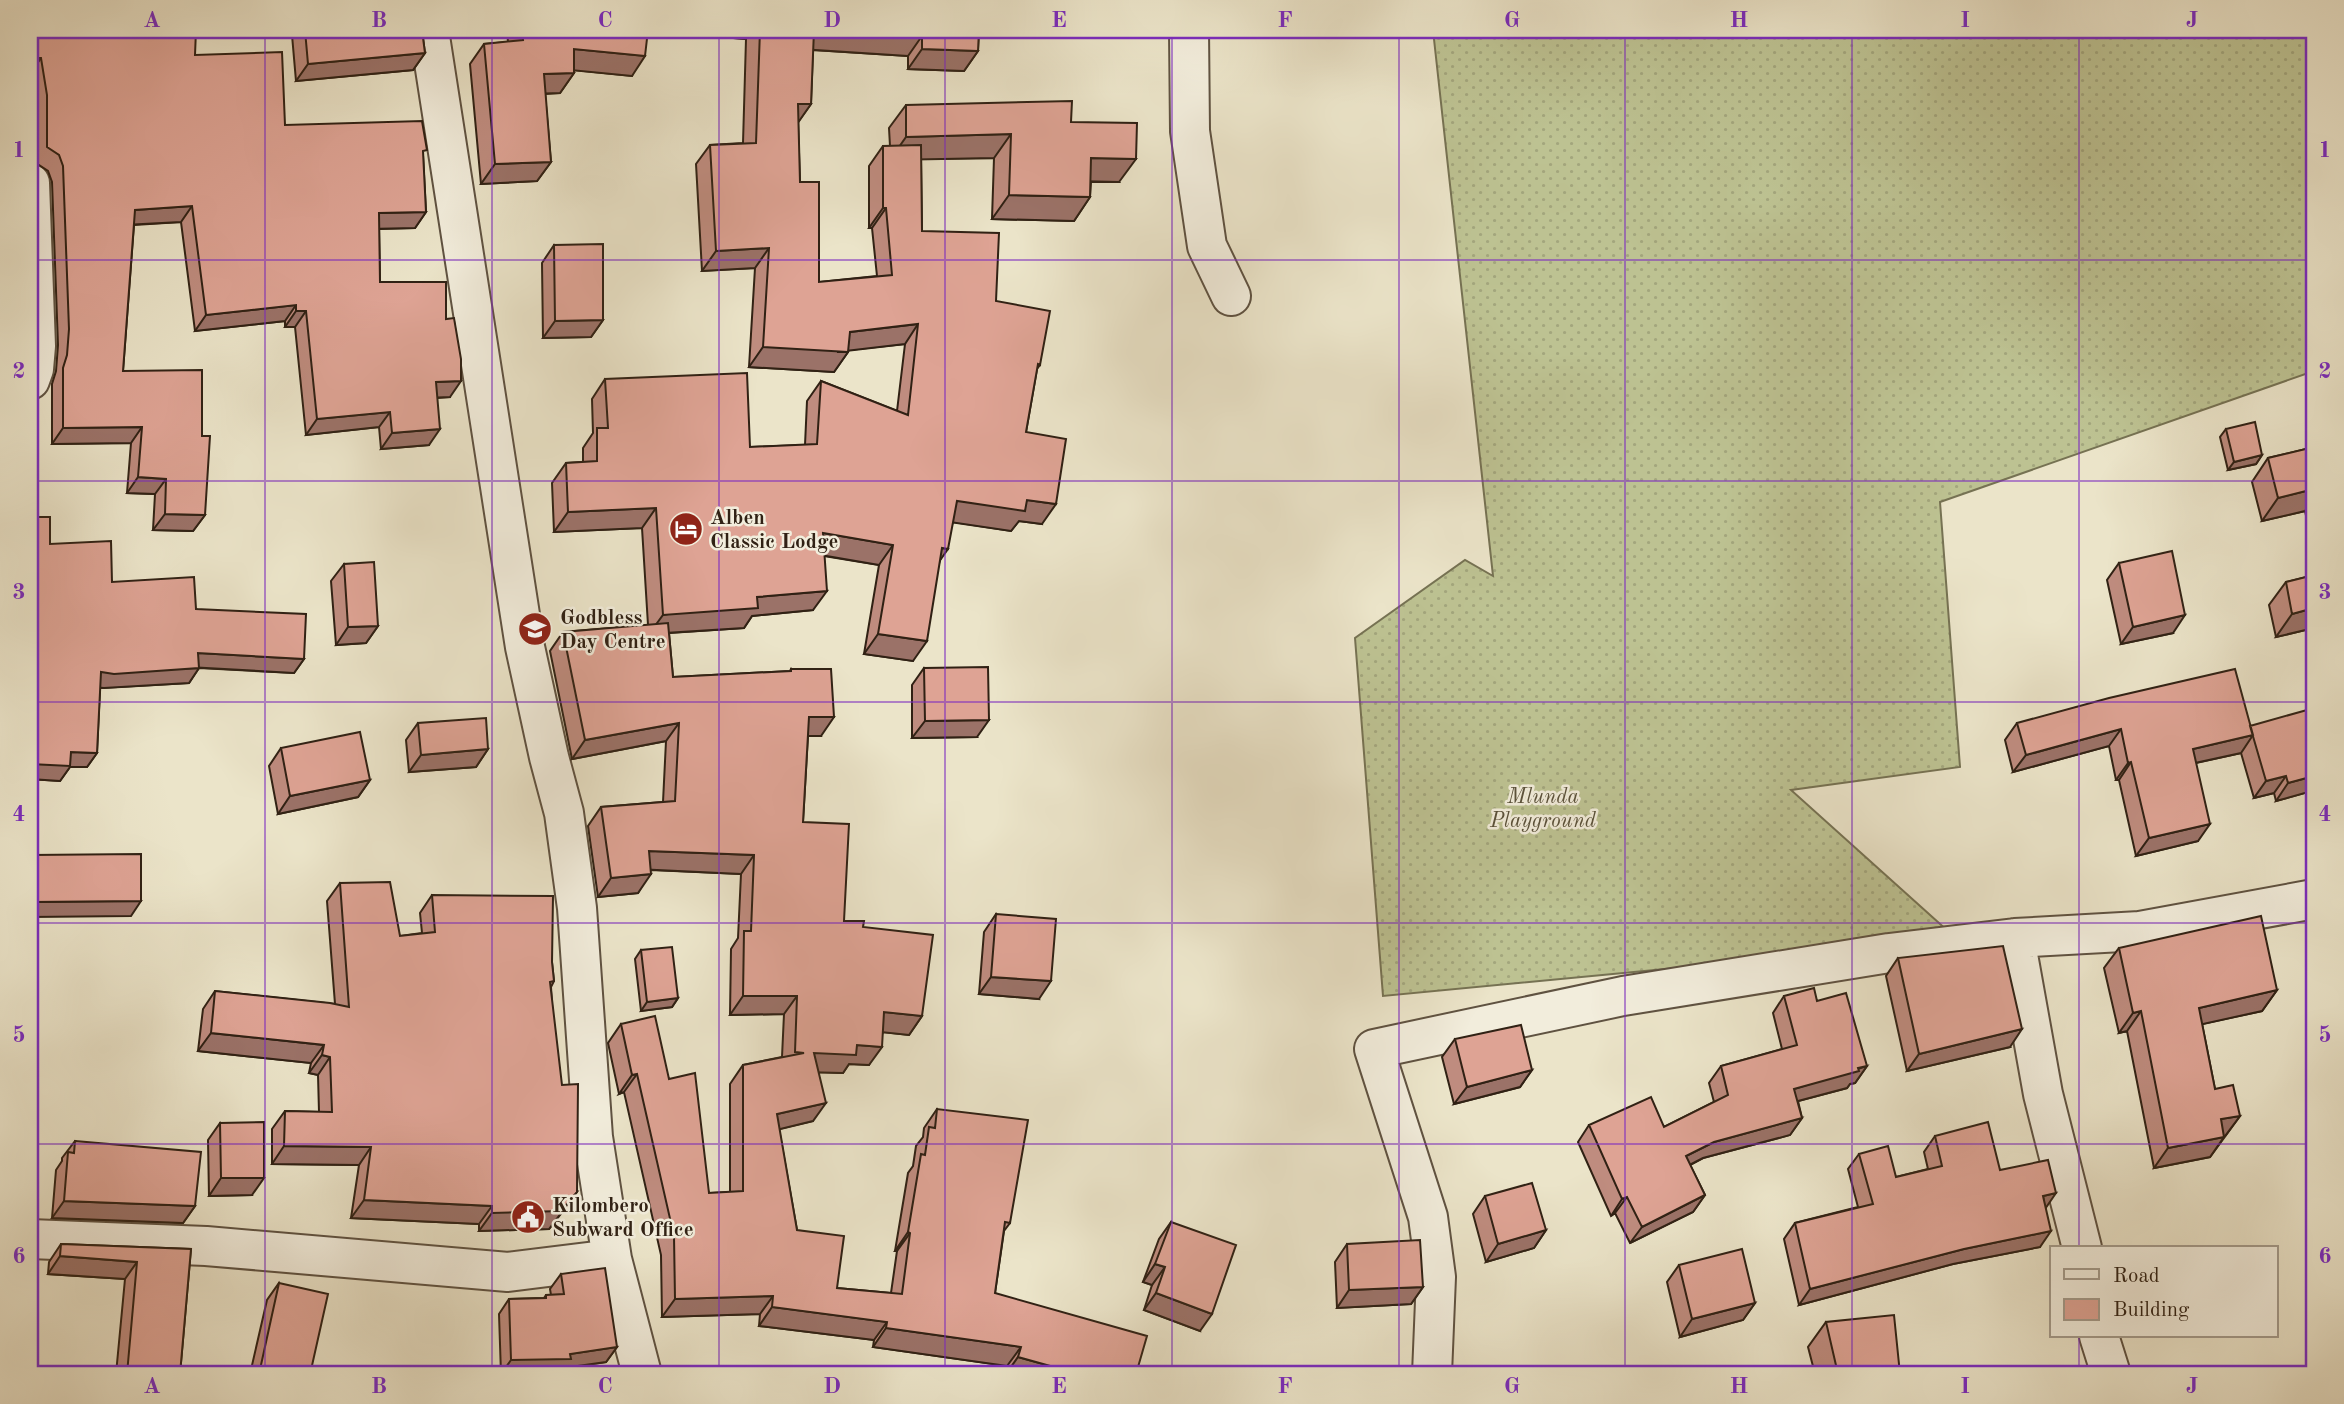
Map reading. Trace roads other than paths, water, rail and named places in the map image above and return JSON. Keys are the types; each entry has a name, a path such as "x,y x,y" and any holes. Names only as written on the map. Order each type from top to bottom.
{"street":[{"path":"429,30 525,647 564,813 577,908 593,1138 612,1259 642,1374"},
{"path":"1189,30 1190,131 1207,246 1231,296"},
{"path":"30,183 36,346 30,380"},
{"path":"1433,1374 1436,1277 1428,1217 1374,1049 1623,996 1889,953 2015,938 2140,931 2314,899"},
{"path":"2015,938 2043,1094 2081,1246"},
{"path":"30,1238 206,1246 508,1272 612,1259"},
{"path":"2100,1338 2111,1374"}],"place":[{"name":"Alben Classic Lodge","path":"686,529"},
{"name":"Godbless Day Centre","path":"535,629"},
{"name":"Kilombero Subward Office","path":"528,1217"}],"park label":[{"name":"Mlunda Playground","path":"1543,808"}]}
